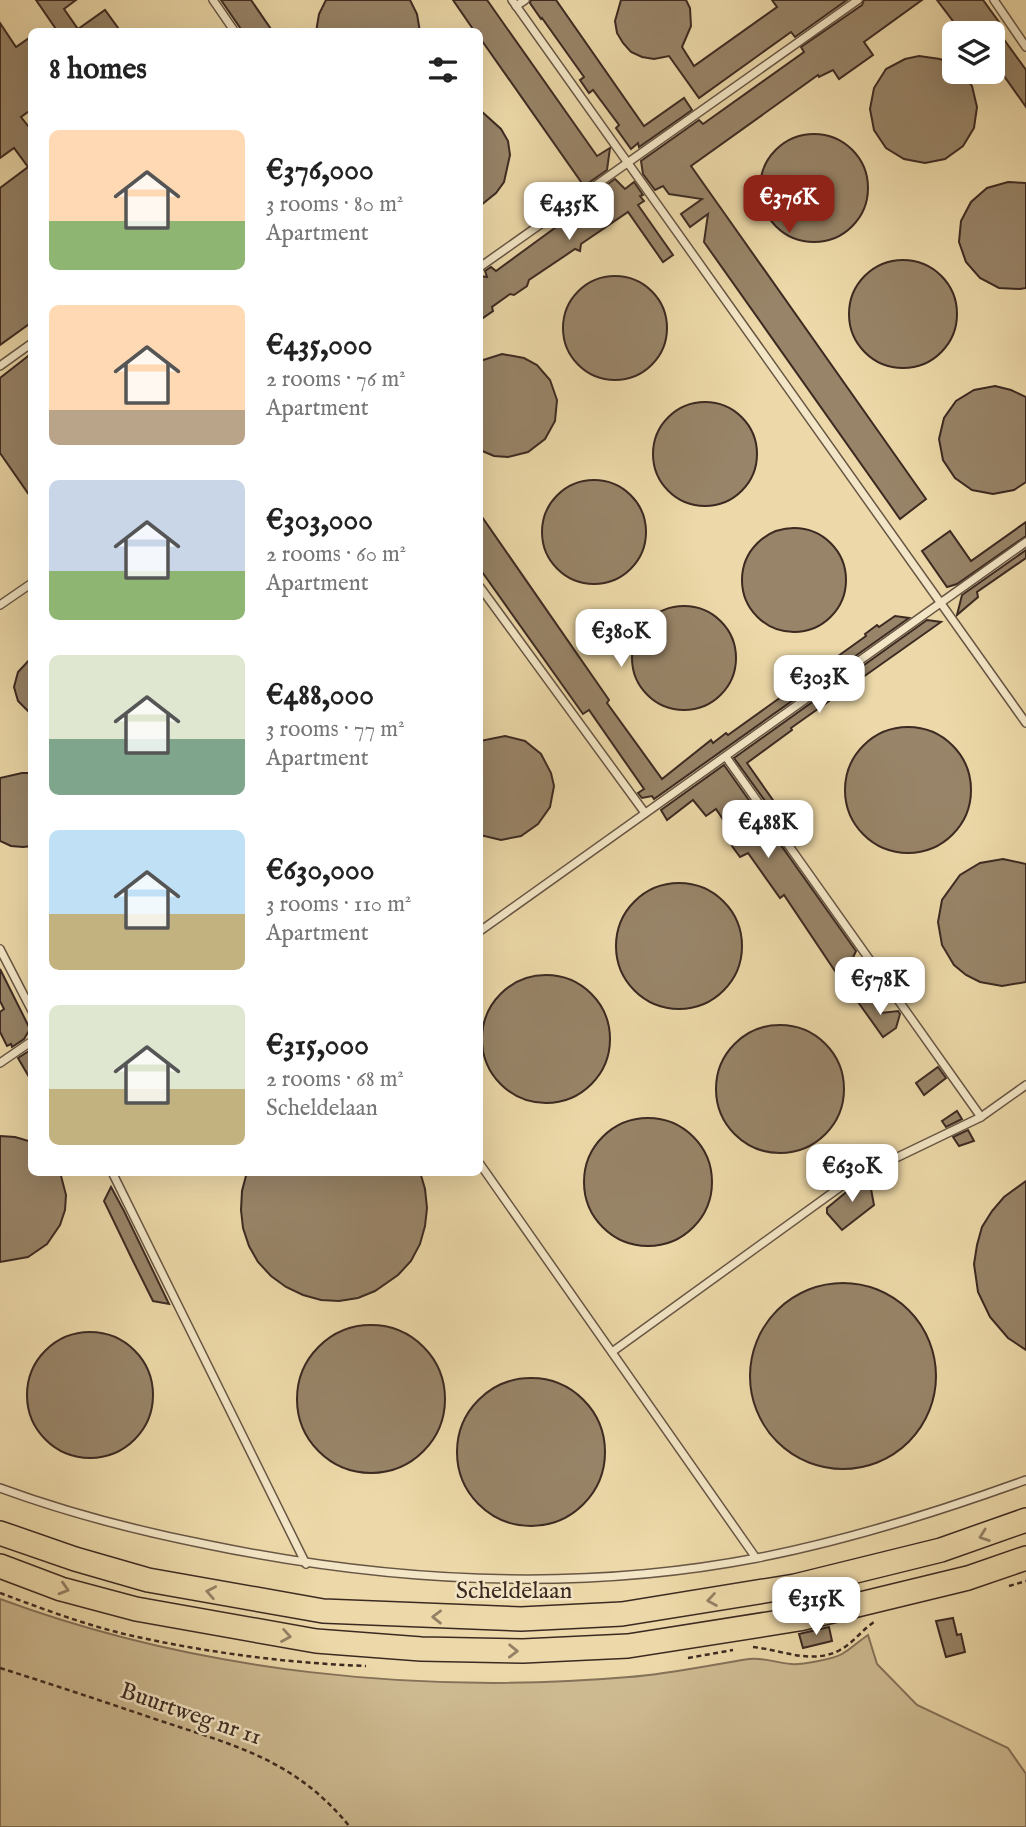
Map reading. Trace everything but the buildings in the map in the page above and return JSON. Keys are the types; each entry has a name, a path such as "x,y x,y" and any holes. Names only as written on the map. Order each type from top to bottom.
{"main road":[{"name":"Scheldelaan","path":"0,1533 148,1580 323,1611 521,1619 622,1614 795,1586 941,1550 1022,1521"},
{"path":"1022,1521 1026,1547"},
{"path":"0,1566 61,1589 136,1609 316,1641 421,1649 523,1651 628,1646 799,1619 968,1578 1026,1558"}],"lane":[{"path":"213,0 232,28"},
{"path":"525,0 514,3 1026,723"},
{"path":"483,265 858,0"},
{"path":"994,0 1026,47"},
{"path":"0,366 28,346"},
{"path":"483,930 1026,542"},
{"path":"0,605 28,586"},
{"path":"483,591 645,814"},
{"path":"726,757 981,1117"},
{"path":"0,949 28,1004"},
{"path":"0,1063 28,1044"},
{"path":"612,1352 850,1180 981,1117 1026,1085"},
{"path":"483,1168 756,1558"},
{"path":"114,1176 306,1564"},
{"path":"0,1488 52,1507 166,1536 306,1564 382,1574 514,1579 616,1576 756,1558 839,1539 944,1510 1026,1480"}],"path":[{"name":"Buurtweg nr 11","path":"0,1668 229,1742 270,1760 298,1777 328,1801 350,1827"}],"shaded area":[{"path":"0,1599 75,1624 152,1645 230,1661 310,1672 470,1683 550,1682 644,1676 754,1659 802,1664 838,1656 868,1635 877,1664 917,1705 1008,1748 1026,1774 1026,1827 0,1827"}]}
